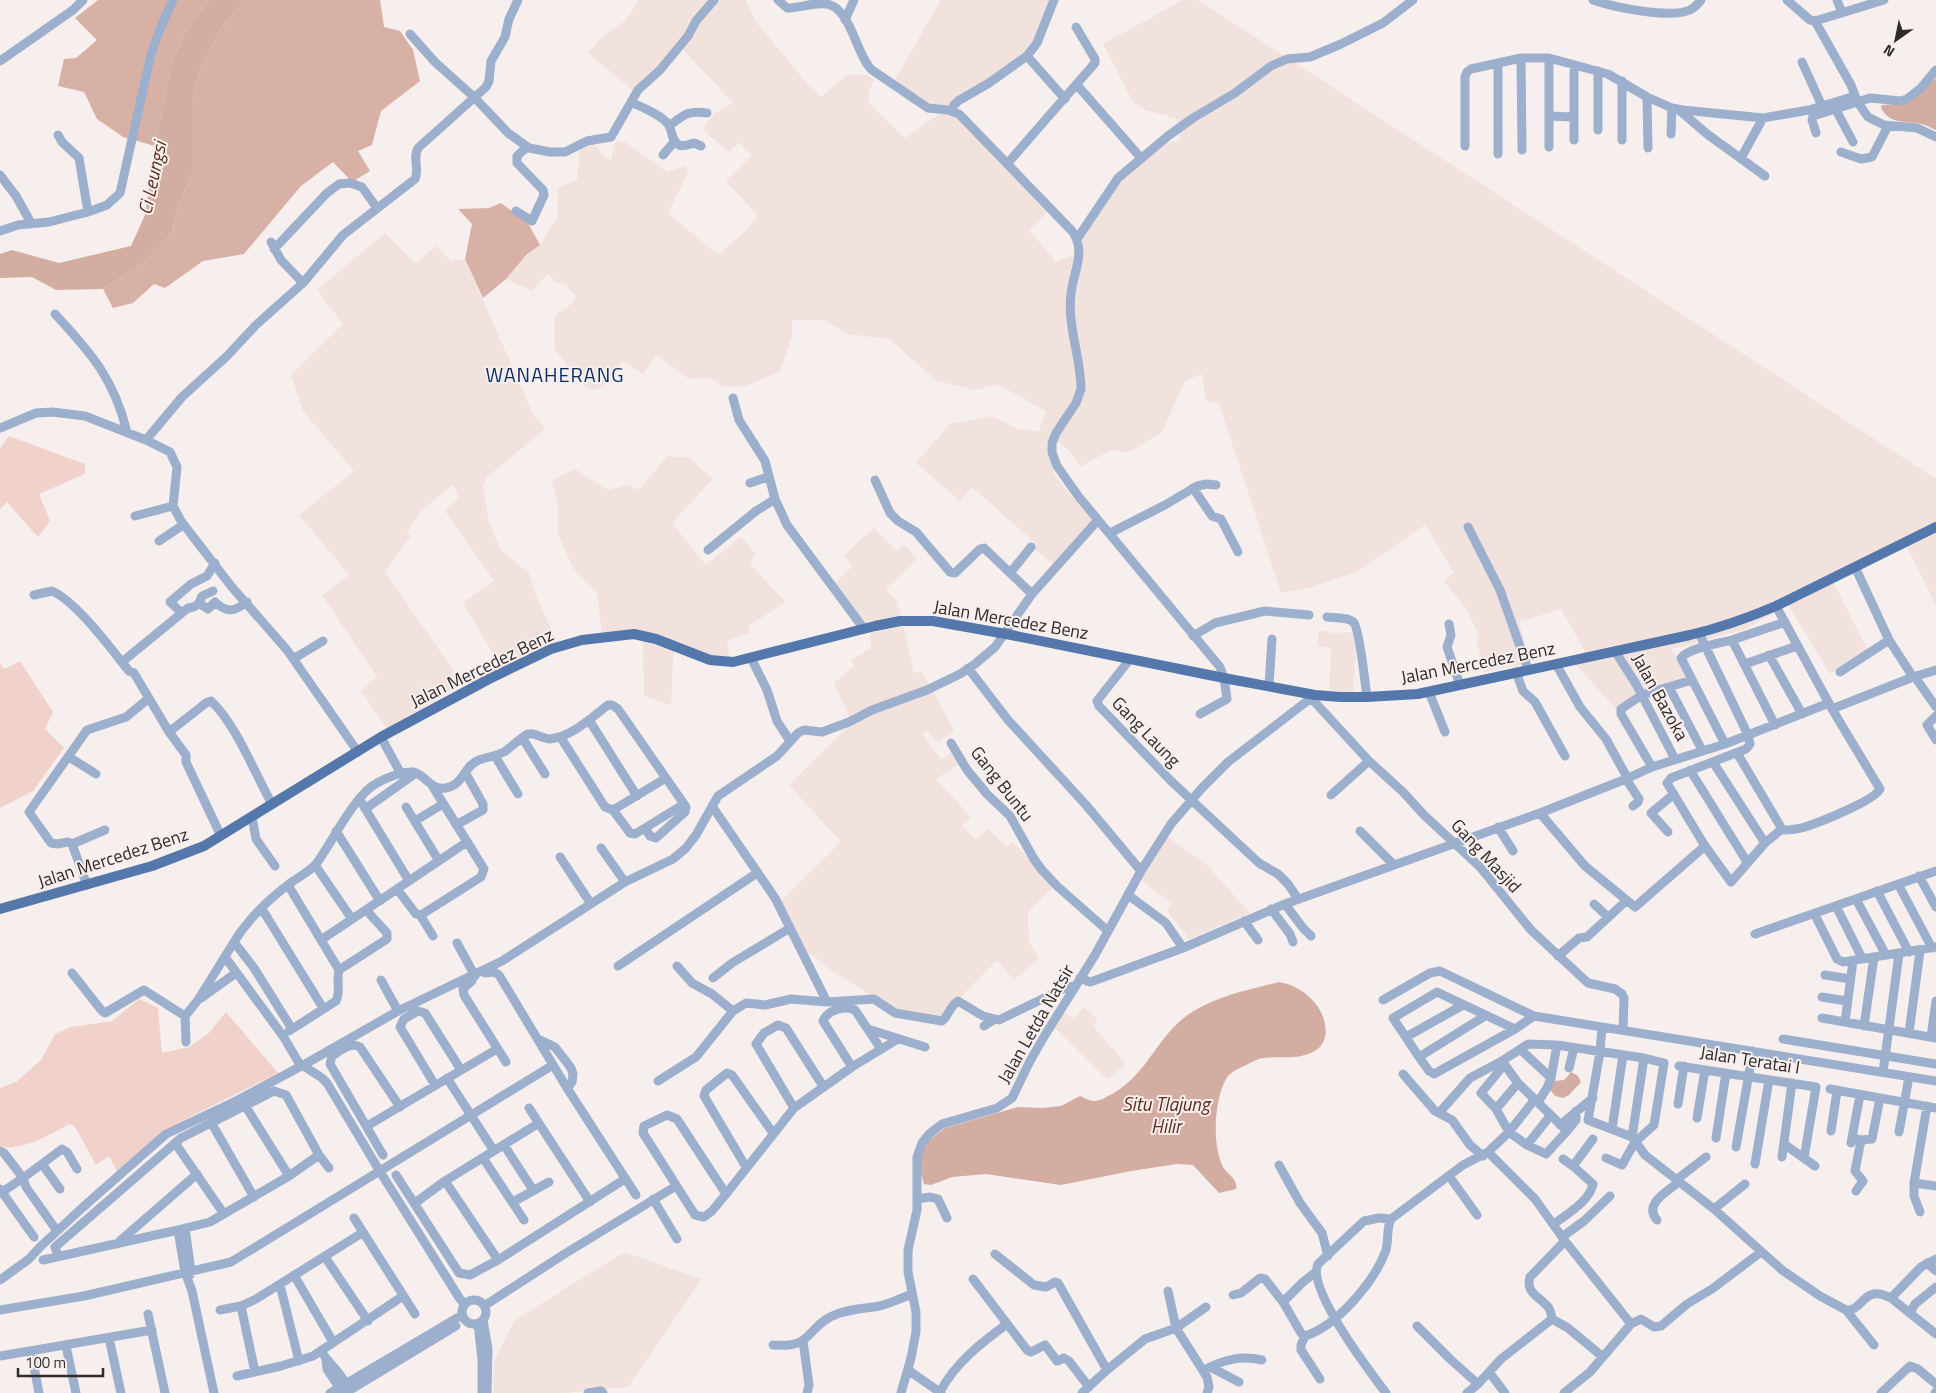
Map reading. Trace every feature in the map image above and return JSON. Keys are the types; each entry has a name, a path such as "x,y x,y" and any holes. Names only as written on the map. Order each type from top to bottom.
{"main road":[{"name":"Jalan Mercedez Benz","path":"0,909 172,859 204,846 381,738 507,670 542,653 573,642 622,634 639,634 710,660 730,662 900,621 923,621 1006,634 1313,696 1367,697 1418,694 1698,633 1754,615 1936,527"}],"street":[{"path":"0,61 72,10 83,0"},
{"path":"0,231 18,225 49,222 88,212 107,205 120,193 151,54 173,0"},
{"path":"146,440 182,397 227,356 256,325 303,283 343,235 415,179 418,173 415,155 418,148 475,98 488,84 491,61 505,37 518,0"},
{"path":"410,34 435,62 475,98 508,133 527,147 541,152 565,152 587,141 609,138 644,84 660,70 688,36 696,20 714,0"},
{"path":"778,0 787,8 829,5 840,11 866,63 872,70 928,108 952,110 959,114 1078,239 1079,261 1070,295 1081,390 1076,403 1053,436 1052,452 1060,471 1098,520 1220,667 1224,678 1227,700 1200,714"},
{"path":"845,20 854,0"},
{"path":"952,110 958,101 996,79 1027,56 1037,43 1054,0"},
{"path":"1078,239 1118,178 1193,118 1235,93 1271,66 1287,59 1310,57 1340,44 1383,23 1413,0"},
{"path":"1593,0 1609,6 1637,11 1674,12 1690,10 1702,0"},
{"path":"1786,0 1810,20 1816,21 1884,0"},
{"path":"1837,0 1842,13"},
{"path":"1816,21 1851,85 1856,98 1868,117 1878,124 1917,128 1936,137"},
{"path":"1006,164 1065,99 1096,61 1076,28"},
{"path":"1027,56 1065,99"},
{"path":"1521,58 1522,150"},
{"path":"1465,146 1465,76 1467,72 1471,69 1521,58 1549,58 1608,74 1647,97 1674,109 1765,176"},
{"path":"1549,58 1549,147"},
{"path":"1802,62 1822,106"},
{"path":"1498,64 1498,154"},
{"path":"1574,66 1574,140"},
{"path":"1674,109 1763,118 1810,110 1856,98 1900,101 1907,99 1925,84 1936,70"},
{"path":"1598,71 1598,130"},
{"path":"1622,81 1622,140"},
{"path":"1077,85 1141,158"},
{"path":"1647,97 1648,148"},
{"path":"1816,132 1812,117 1822,112 1836,110 1856,98"},
{"path":"631,102 659,117 669,126 674,142 681,146 694,143 701,146"},
{"path":"1671,134 1674,109"},
{"path":"1836,110 1853,142"},
{"path":"669,126 687,113 696,111 707,113"},
{"path":"1549,116 1573,117"},
{"path":"1740,158 1763,118"},
{"path":"1841,152 1861,159 1872,157 1888,126"},
{"path":"58,135 62,142 79,158 88,212"},
{"path":"663,155 674,142"},
{"path":"516,211 532,221 544,195 543,190 517,163 517,156 527,147"},
{"path":"0,175 16,196 31,224"},
{"path":"303,283 273,245 327,193 339,184 350,183 362,187 378,208"},
{"path":"55,314 83,344 102,369 116,394 127,432"},
{"path":"733,398 738,420 761,453 776,499 794,534 864,629"},
{"path":"0,428 34,414 52,412 92,418 167,450 176,463 177,480 173,506 183,525 268,626 358,752"},
{"path":"750,483 768,476"},
{"path":"875,480 890,513 898,521 916,532 950,572 955,572 982,548 1032,594"},
{"path":"1110,533 1199,485 1216,485"},
{"path":"1193,488 1212,516 1221,519 1238,552"},
{"path":"708,550 756,511 776,499"},
{"path":"135,516 173,506"},
{"path":"0,1280 29,1259 166,1134 241,1098 398,1012 475,976 502,961 625,882 648,872 680,853 696,835 712,806 725,791 777,756 794,735 800,732 822,732 849,722 872,710 927,690 968,668 988,654 1006,634 1032,594 1098,520"},
{"path":"159,541 183,525"},
{"path":"1468,527 1500,590 1528,669"},
{"path":"1010,573 1032,547"},
{"path":"182,613 170,602 191,584 207,576 215,563"},
{"path":"1855,567 1889,640 1936,707"},
{"path":"122,662 188,608 194,608 202,596 213,591"},
{"path":"34,596 52,592 59,595 91,624 122,662 134,673 148,699 186,755 186,762 221,836"},
{"path":"199,603 208,609 215,602 222,608 236,610 247,602"},
{"path":"1698,633 1748,735 1750,744 1748,748 1737,753 1668,780 1667,784 1705,846 1730,882 1735,880 1747,862 1764,843 1782,830 1805,827 1848,809 1871,797 1880,789 1830,706 1776,606"},
{"path":"1194,636 1215,623 1264,611 1309,615"},
{"path":"1327,616 1350,620 1355,625 1367,697"},
{"path":"1725,744 1682,660 1682,656 1706,646 1732,640 1785,622"},
{"path":"1449,624 1451,635 1447,647 1460,685"},
{"path":"1269,686 1272,639"},
{"path":"1732,640 1775,725"},
{"path":"1840,672 1889,640"},
{"path":"294,660 323,641"},
{"path":"1744,664 1797,646"},
{"name":"Jalan Bazoka","path":"1615,651 1642,695 1675,760"},
{"path":"1769,655 1802,714"},
{"path":"751,658 767,690 777,721 790,742"},
{"name":"Gang Laung","path":"1130,659 1097,703 1159,770 1192,799"},
{"path":"1556,664 1580,707 1606,739 1639,799 1633,806"},
{"path":"968,668 1008,720 1081,799 1141,871"},
{"path":"658,1081 696,1057 734,1011 744,1004 765,1005 797,999 828,1002 874,999 895,1013 942,1021 945,1020 949,1010 958,1001 982,1016 996,1019 1003,1018 1077,982 1090,982 1183,948 1271,909 1540,813 1627,779 1652,767 1725,744 1802,714 1936,670"},
{"path":"1516,672 1524,691 1535,702 1565,756"},
{"path":"1652,767 1620,713 1622,708 1642,695 1692,680"},
{"path":"1669,687 1702,750"},
{"path":"1429,692 1445,732"},
{"name":"Jalan Letda Natsir","path":"901,1393 908,1370 916,1323 908,1272 908,1250 916,1215 917,1157 925,1139 935,1128 949,1121 997,1108 1012,1098 1030,1061 1108,931 1141,871 1171,824 1215,774 1242,750 1313,696"},
{"name":"Gang Masjid","path":"1313,696 1369,761 1480,868 1531,930 1588,983 1615,989 1622,994 1624,998 1623,1025"},
{"path":"105,830 72,844 68,842 51,843 29,812 87,730 126,717 148,699"},
{"path":"169,732 208,701 213,703 245,750 272,804"},
{"path":"434,787 451,786 466,774 467,769 475,762 495,756 530,734 543,739 561,738 608,705 612,705 618,709 686,807 685,812 661,836 653,838 648,834 646,828"},
{"path":"1936,716 1927,724 1936,740"},
{"path":"589,720 637,796"},
{"path":"381,738 401,774"},
{"path":"561,738 605,807 613,810 630,833 634,834 646,828 684,804"},
{"path":"523,739 545,774"},
{"name":"Gang Buntu","path":"951,743 967,770 987,794 1010,816 1042,870 1057,886 1108,931"},
{"path":"1737,753 1782,827 1782,830"},
{"path":"495,756 518,794"},
{"path":"69,757 96,774"},
{"path":"1331,795 1369,761"},
{"path":"1713,762 1764,843"},
{"path":"1690,770 1747,862"},
{"path":"186,1042 185,1016 198,1000 248,922 288,885 315,865 336,831 372,787 410,772 416,773 434,787 484,869 483,875 420,915"},
{"path":"365,809 416,773"},
{"path":"456,825 483,810 483,804 466,774"},
{"path":"613,810 666,778"},
{"path":"1668,832 1651,813 1674,794"},
{"path":"1192,799 1258,863 1278,874 1288,884 1298,899"},
{"path":"360,800 410,881"},
{"path":"415,821 443,804"},
{"path":"712,806 775,898 828,1002"},
{"path":"406,807 439,861"},
{"path":"1540,813 1585,866 1632,906 1639,905 1705,846"},
{"path":"252,817 256,839 275,866"},
{"path":"1498,828 1512,851"},
{"path":"336,831 380,901"},
{"path":"1360,831 1393,864"},
{"path":"321,940 467,842"},
{"path":"72,844 87,885"},
{"path":"601,848 625,882"},
{"path":"560,857 591,904"},
{"path":"315,865 352,919"},
{"path":"1755,934 1815,915 1936,871"},
{"path":"618,966 757,873"},
{"path":"1919,876 1936,907"},
{"path":"1815,915 1837,960 1843,962 1920,951 1934,947 1898,884"},
{"path":"283,1036 338,998 339,970 288,885"},
{"path":"397,890 416,914 420,915 433,936"},
{"path":"1877,891 1909,952"},
{"path":"1128,894 1166,923 1183,948"},
{"path":"1856,899 1886,955"},
{"path":"1558,956 1579,938 1587,938 1626,901"},
{"path":"1285,904 1311,936"},
{"path":"1594,904 1608,917"},
{"path":"1836,906 1858,959 1850,979 1844,1022"},
{"path":"262,909 323,1008"},
{"path":"1271,909 1290,934 1293,942"},
{"path":"339,970 387,939 386,933 366,910"},
{"path":"1244,921 1258,940"},
{"path":"713,978 737,960 790,928"},
{"path":"234,942 254,968 292,1029"},
{"path":"457,943 475,976"},
{"path":"1909,1033 1920,951"},
{"path":"1883,1064 1899,954"},
{"path":"226,957 283,1036 302,1066 327,1083 379,1170 460,1299 465,1304"},
{"path":"1864,1026 1874,957"},
{"path":"677,966 692,983 712,994 734,1011"},
{"path":"1383,1000 1437,970 1534,1016 1602,1027 1623,1025 1753,1051 1883,1064 1936,1064"},
{"path":"506,1062 462,991 468,984 486,973 494,972 499,975 540,1040 567,1088 636,1195"},
{"path":"72,973 102,1011 105,1012 144,990 185,1016"},
{"path":"198,1000 236,973"},
{"path":"1825,975 1850,979"},
{"path":"381,980 398,1012"},
{"path":"1515,1029 1437,992 1393,1018 1429,1070 1434,1074 1515,1029 1534,1016"},
{"path":"1822,997 1848,1001"},
{"path":"1822,1018 1933,1037 1936,1001"},
{"path":"1406,1037 1462,1005"},
{"path":"852,1067 823,1021 833,1011 852,1008 882,1049"},
{"path":"435,1085 400,1027 404,1019 418,1012 425,1014 461,1070"},
{"path":"1420,1057 1485,1016"},
{"path":"984,1026 996,1019"},
{"path":"794,1108 756,1044 764,1033 778,1025 786,1028 823,1086"},
{"path":"1602,1027 1600,1052 1588,1120 1633,1139 1645,1155 1714,1209 1761,1252 1798,1281 1846,1310 1874,1345"},
{"path":"868,1029 924,1047"},
{"path":"726,1194 677,1119 667,1116 644,1126 643,1133 676,1186 696,1215 701,1218 712,1211 726,1194 772,1133 794,1108 823,1086 898,1039"},
{"path":"1783,1039 1883,1064 1909,1077 1936,1081"},
{"path":"540,1040 555,1047 570,1068 573,1074 572,1082 567,1088"},
{"path":"1593,1098 1576,1111 1576,1120 1563,1128 1546,1154 1527,1145 1509,1132 1496,1110 1481,1093 1503,1064 1520,1049 1533,1043 1663,1062 1665,1065 1654,1124 1633,1139"},
{"path":"383,1155 330,1064 332,1056 356,1044 360,1047 400,1106"},
{"path":"1320,1379 1301,1350 1300,1345 1305,1336 1321,1329 1334,1320 1355,1300 1383,1257 1389,1238 1388,1226 1391,1219 1463,1165 1486,1154 1509,1132 1547,1088 1551,1078 1557,1045"},
{"path":"1570,1068 1574,1048"},
{"path":"367,1126 497,1049"},
{"path":"1520,1049 1551,1078"},
{"path":"1736,1147 1753,1051"},
{"path":"1612,1130 1623,1055"},
{"path":"1606,1158 1620,1165 1633,1139 1644,1058"},
{"path":"1503,1064 1518,1083 1563,1128"},
{"path":"1439,1113 1465,1082 1476,1074 1503,1064"},
{"path":"0,1310 84,1296 188,1274 231,1262 280,1234 379,1170 553,1065"},
{"name":"Jalan Teratai I","path":"1678,1104 1682,1066 1816,1087 1804,1158"},
{"path":"1697,1118 1705,1070"},
{"path":"746,1167 704,1096 706,1090 727,1073 732,1075 772,1133"},
{"path":"1716,1138 1726,1073"},
{"path":"1403,1074 1436,1111 1452,1120 1470,1146 1486,1154 1535,1199 1563,1239 1632,1324"},
{"path":"1899,1132 1909,1077"},
{"path":"447,1078 494,1151"},
{"path":"1755,1164 1769,1080"},
{"path":"1496,1110 1518,1083"},
{"path":"1782,1157 1792,1083"},
{"path":"1831,1131 1833,1090 1932,1107 1914,1183 1914,1196 1920,1212"},
{"path":"58,1256 55,1246 175,1143 274,1091 286,1095 319,1155 329,1168"},
{"path":"1856,1191 1863,1180 1855,1171 1855,1140 1860,1095"},
{"path":"1855,1140 1870,1140 1873,1138 1880,1098"},
{"path":"246,1106 289,1176"},
{"path":"529,1108 590,1202"},
{"path":"1527,1145 1550,1116"},
{"path":"415,1203 445,1181 539,1123"},
{"path":"212,1124 254,1197"},
{"path":"1573,1166 1593,1139"},
{"path":"175,1143 224,1214"},
{"path":"1784,1144 1815,1166"},
{"path":"504,1145 532,1190"},
{"path":"34,1237 1,1191 23,1178 62,1149 67,1152 77,1169"},
{"path":"0,1151 4,1153 23,1178 26,1187 58,1231"},
{"path":"43,1260 210,1222 289,1176 319,1155"},
{"path":"1657,1220 1652,1214 1654,1203 1706,1157"},
{"path":"483,1158 524,1220"},
{"path":"1554,1224 1576,1207 1592,1189 1593,1184 1563,1159"},
{"path":"42,1164 60,1189"},
{"path":"1279,1165 1300,1202 1322,1233 1328,1256"},
{"path":"119,1242 198,1174"},
{"path":"396,1175 459,1273 470,1275 498,1260 625,1179"},
{"path":"1449,1176 1477,1215"},
{"path":"445,1181 498,1260"},
{"path":"513,1202 549,1182"},
{"path":"1914,1183 1936,1186"},
{"path":"1714,1209 1746,1184"},
{"path":"484,1306 676,1186"},
{"path":"1603,1358 1568,1328 1552,1319 1550,1309 1533,1293 1528,1282 1530,1277 1563,1239 1610,1196"},
{"path":"917,1199 930,1197 938,1199 947,1218"},
{"path":"653,1199 677,1239"},
{"path":"354,1218 415,1314"},
{"path":"1386,1393 1334,1320 1316,1272 1318,1264 1364,1222 1379,1218 1391,1219"},
{"path":"182,1229 188,1274 214,1393"},
{"path":"220,1310 241,1306 280,1285 362,1233"},
{"path":"1564,1393 1585,1377 1632,1324 1641,1319 1654,1327 1662,1326 1687,1304 1712,1289 1761,1252"},
{"path":"995,1254 1034,1285 1046,1287 1055,1282 1058,1284 1107,1370"},
{"path":"325,1257 368,1321"},
{"path":"1892,1298 1910,1277 1932,1261 1936,1271"},
{"path":"1283,1302 1316,1272"},
{"path":"294,1275 333,1342"},
{"path":"1233,1295 1241,1293 1260,1278 1265,1279 1283,1302 1305,1336"},
{"path":"973,1279 1027,1350 1033,1351 1044,1345 1056,1361 1064,1358 1069,1361 1090,1387"},
{"path":"280,1285 299,1361"},
{"path":"1910,1313 1915,1304 1936,1287"},
{"path":"1168,1291 1176,1328 1207,1368 1239,1382"},
{"path":"773,1345 792,1345 802,1341 832,1316 864,1307 881,1306 912,1294"},
{"path":"1846,1310 1852,1310 1872,1294 1884,1294 1892,1298 1936,1334"},
{"path":"237,1376 299,1361 321,1351 403,1296"},
{"path":"481,1322 472,1324 464,1318 462,1309 465,1304 474,1300 484,1306"},
{"path":"241,1306 255,1372"},
{"path":"482,1393 481,1322 485,1314 484,1306"},
{"path":"1082,1393 1145,1339 1176,1328 1206,1307"},
{"path":"148,1314 165,1393"},
{"path":"330,1393 344,1390 464,1318"},
{"path":"1467,1393 1502,1358 1552,1319"},
{"path":"481,1322 488,1349 488,1393"},
{"path":"908,1370 941,1393 952,1374 971,1352 1008,1324"},
{"path":"1417,1326 1478,1384"},
{"path":"0,1356 152,1330"},
{"path":"109,1338 121,1393"},
{"path":"802,1341 809,1385 807,1393"},
{"path":"66,1346 76,1393"},
{"path":"321,1351 326,1360 326,1368 344,1390"},
{"path":"31,1352 39,1393"},
{"path":"1207,1368 1232,1359 1262,1360"},
{"path":"1881,1393 1910,1366 1918,1368 1936,1384"},
{"path":"1207,1368 1207,1393"},
{"path":"1489,1372 1505,1393"},
{"path":"588,1393 601,1391 603,1393"}],"shaded area":[{"path":"98,0 209,0 186,30 172,61 155,146 123,137 97,119 84,92 58,86 64,59 76,58 97,40 75,18"},
{"path":"245,0 380,0 384,27 400,31 413,50 420,81 381,111 372,145 358,151 370,171 352,182 333,162 301,186 244,254 203,261 165,288 154,284 133,303 113,308 103,289 142,264 172,233 177,208 192,174 192,104 199,72 222,27"},
{"path":"639,0 745,0 756,22 810,87 821,97 847,75 867,75 875,80 870,88 868,102 905,138 938,115 934,106 894,81 941,0 1049,0 1042,24 1030,47 986,83 953,105 1051,208 1029,230 1056,262 1075,255 1079,239 1114,182 1149,152 1167,143 1181,140 1176,118 1145,110 1133,102 1103,44 1183,0 1198,0 1936,479 1936,606 1907,547 1832,580 1869,652 1830,674 1788,605 1746,629 1672,649 1688,680 1643,691 1616,709 1569,657 1586,653 1561,609 1519,622 1531,663 1483,672 1477,640 1480,638 1466,609 1444,581 1454,572 1425,525 1356,572 1308,588 1281,593 1219,404 1206,401 1202,374 1185,381 1162,432 1129,452 1111,450 1080,467 1069,451 1050,436 1046,444 1055,476 1095,523 1055,566 1031,546 1034,542 972,487 960,501 916,463 950,424 992,416 1018,429 1039,431 1046,411 997,384 976,390 937,381 889,339 847,334 824,320 792,320 792,336 780,372 745,386 723,387 710,378 689,379 657,355 643,374 622,361 602,387 593,390 586,387 554,349 554,321 557,314 570,305 576,296 565,284 557,283 547,274 532,291 506,279 527,253 540,245 557,217 558,188 577,180 580,145 597,146 602,155 611,160 616,141 625,142 668,172 685,166 688,173 668,213 718,255 743,233 758,216 726,181 752,155 739,142 729,152 702,129 715,113 733,103 679,45 636,93 588,53 601,38 626,20"},
{"path":"501,203 528,223 540,245 527,254 506,279 483,298 465,259 472,224 458,209 489,208"},
{"path":"385,233 415,264 436,246 451,261 465,259 534,416 546,428 486,478 483,488 489,523 502,551 529,573 537,598 557,642 500,667 463,602 494,581 445,511 459,498 453,484 421,511 407,533 411,536 385,572 464,683 387,729 361,691 377,677 322,595 349,575 299,515 354,471 303,411 291,375 343,324 317,290"},
{"path":"9,436 85,464 85,474 39,494 50,521 38,537 7,502 0,509 0,449"},
{"path":"668,456 689,458 713,479 672,523 706,565 741,537 755,553 750,564 786,602 748,626 751,632 727,641 730,659 697,653 674,642 671,705 644,696 643,634 602,634 597,592 573,568 558,534 558,506 552,481 575,469 608,490 628,484 638,490"},
{"path":"874,528 897,551 904,545 917,558 886,589 897,601 914,673 922,671 954,730 938,743 928,731 922,734 941,760 952,752 959,764 936,779 971,817 962,825 975,840 988,829 1006,847 1013,842 1054,886 1028,912 1029,941 1039,958 1014,980 997,960 939,1019 903,1015 835,973 789,938 777,905 841,842 789,785 852,723 834,683 854,666 851,660 871,648 870,633 834,583 853,566 844,555"},
{"path":"1319,630 1333,633 1352,632 1356,646 1353,693 1329,691 1331,648 1317,646"},
{"path":"20,661 53,712 45,729 64,748 33,791 0,808 0,663 4,669"},
{"path":"1166,836 1205,863 1250,913 1189,939 1167,911 1171,903 1138,878"},
{"path":"139,999 158,1008 162,1053 189,1047 209,1033 226,1012 278,1073 164,1130 118,1173 109,1156 96,1165 75,1127 69,1124 27,1144 0,1147 0,1088 16,1082 41,1060 55,1034 71,1027 112,1021"},
{"path":"1084,1007 1098,1020 1093,1026 1126,1064 1107,1080 1050,1023 1062,1010 1074,1019"},
{"path":"624,1252 702,1279 628,1387 565,1393 493,1393 494,1361 515,1320"}],"water":[{"name":"Ci Leungsi","path":"209,0 245,0 222,27 199,72 192,104 192,174 177,208 172,233 142,264 103,289 56,290 32,277 0,278 0,254 12,250 59,263 131,246 145,215 155,146 172,61 186,30"},
{"path":"1936,78 1936,130 1925,125 1889,118 1881,108 1882,105 1899,104 1921,92"},
{"name":"Situ Tlajung Hilir","path":"1279,982 1299,989 1315,1003 1322,1015 1326,1029 1325,1036 1319,1048 1313,1052 1295,1057 1269,1057 1255,1060 1234,1071 1226,1079 1218,1101 1217,1147 1223,1167 1236,1182 1236,1189 1219,1193 1193,1165 1177,1164 1061,1185 986,1174 952,1177 931,1185 924,1184 920,1170 921,1153 929,1140 945,1128 1018,1107 1042,1108 1061,1106 1080,1096 1092,1101 1103,1099 1124,1086 1135,1076 1169,1033 1189,1014 1221,998"},
{"path":"1571,1072 1578,1076 1581,1082 1569,1095 1563,1098 1555,1096 1549,1088 1554,1081 1564,1080"}],"district":[{"name":"WANAHERANG","path":"555,375"}]}
